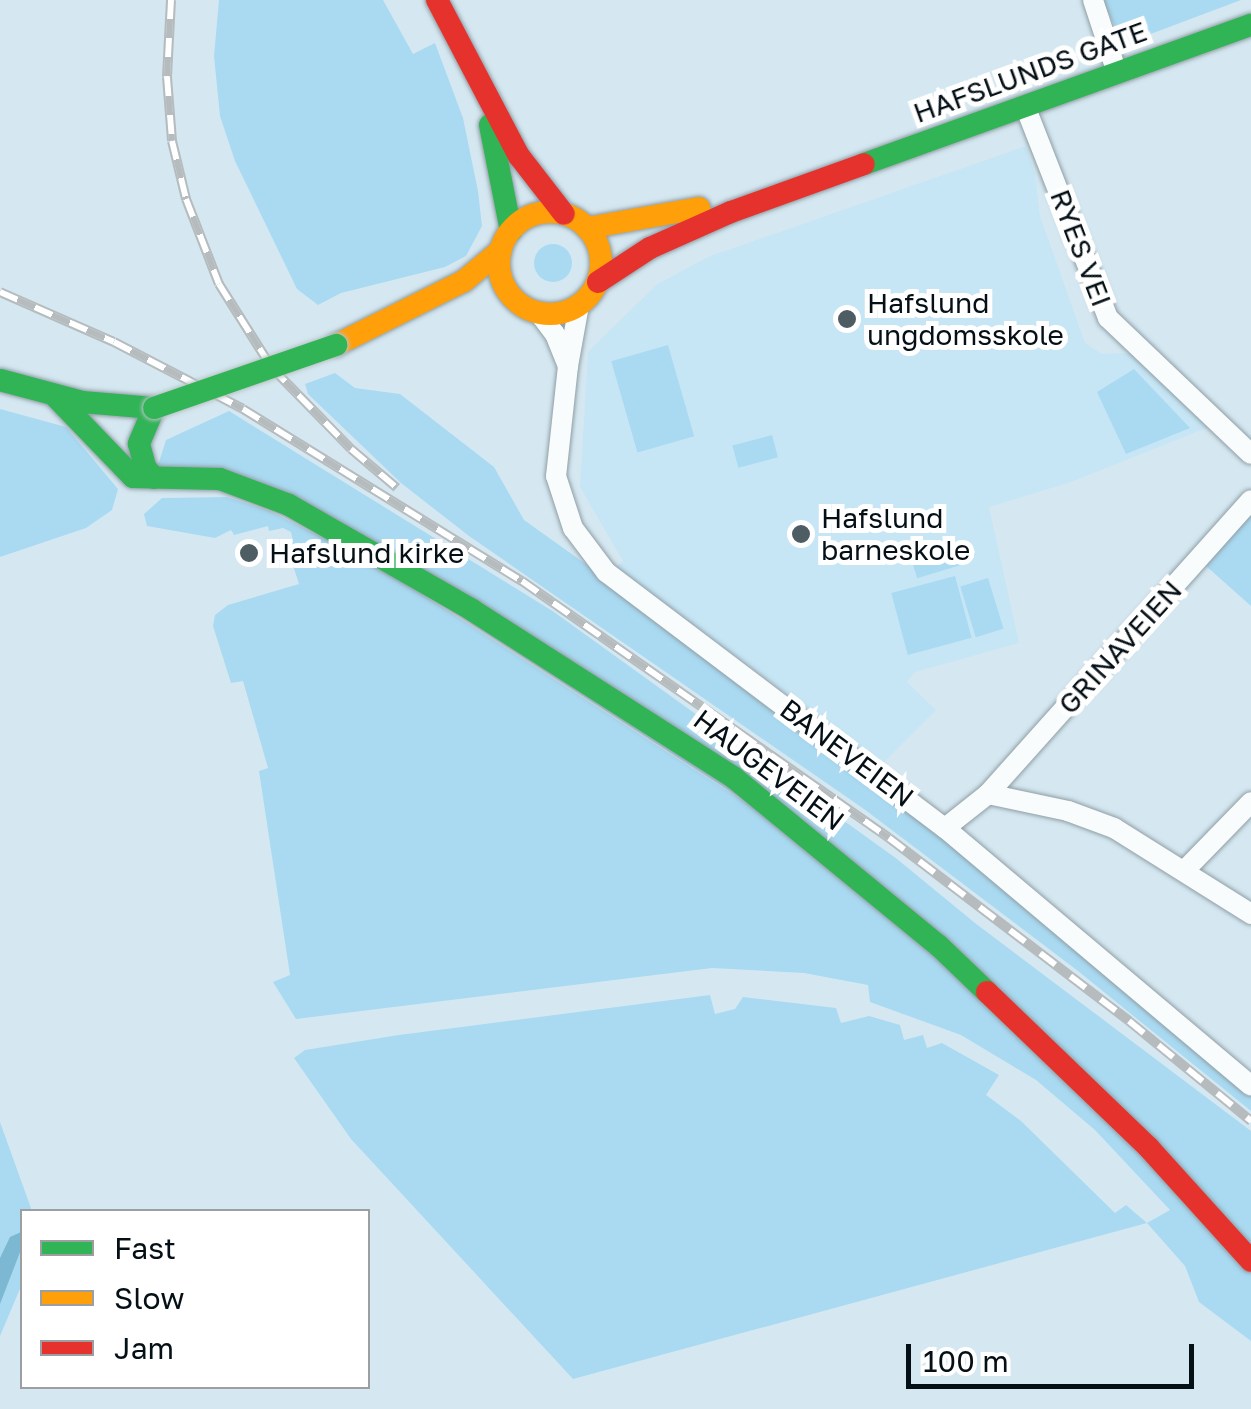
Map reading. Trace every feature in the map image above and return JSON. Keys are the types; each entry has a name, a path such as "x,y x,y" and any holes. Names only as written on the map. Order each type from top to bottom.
{"main road":[{"path":"0,380 55,396 124,408 154,408 336,345 478,304 560,313 579,305 598,282 600,253 586,228 564,214 531,174 437,0"},
{"name":"HAFSLUNDS GATE","path":"598,282 680,234 829,174 1251,25"},
{"path":"484,91 506,241 502,280 530,308"},
{"name":"HAFSLUNDS GATE","path":"586,228 675,214 829,174"},
{"path":"336,345 464,281 535,215 564,214"},
{"name":"HAUGEVEIEN","path":"55,396 126,472 143,479 220,479 289,506 472,610 733,777 939,946 1149,1148 1251,1261"},
{"path":"154,408 139,444 145,466 154,478"}],"street":[{"path":"1093,0 1117,73"},
{"name":"RYES VEI","path":"1025,106 1108,318 1251,454"},
{"name":"BANEVEIEN","path":"579,305 555,461 558,491 573,528 598,562 944,828 1251,1086"},
{"path":"530,308 555,334 568,366"},
{"name":"GRINAVEIEN","path":"944,828 988,794 1251,500"},
{"path":"988,794 1114,828 1251,914"},
{"path":"1184,871 1251,802"}],"shaded area":[{"path":"219,0 383,0 413,54 435,43 463,118 478,191 482,226 466,256 445,267 341,293 318,305 297,289 235,161 220,116 214,56"},
{"path":"1102,0 1241,0 1124,44"},
{"path":"1026,146 1035,175 1040,216 1085,343 1102,354 1131,353 1209,427 1071,482 989,507 1019,643 915,672 907,682 936,710 883,763 615,568 623,561 580,487 588,352 656,285 708,257"},
{"path":"553,244 567,249 572,263 567,277 553,282 539,277 534,263 539,249"},
{"path":"668,345 694,436 637,453 611,361"},
{"path":"1134,369 1190,428 1126,454 1097,392"},
{"path":"335,373 355,388 400,394 494,467 524,520 795,713 1251,1086 1251,1111 1078,971 864,809 469,536 401,483 308,394 305,384"},
{"path":"0,409 66,427 118,489 112,510 86,528 0,557"},
{"path":"229,411 554,612 897,859 975,923 1251,1131 1251,1341 1199,1302 1185,1266 1147,1223 1170,1210 1095,1130 1036,1080 961,1035 870,1002 868,985 804,973 712,968 296,1019 273,982 290,975 259,771 268,768 243,681 231,683 213,626 215,615 228,605 299,584 288,550 293,541 291,532 283,528 269,531 268,526 234,535 231,530 215,538 147,526 144,514 162,498 227,497 269,511 373,563 854,872 289,505 154,478 166,440"},
{"path":"772,435 778,457 738,468 732,446"},
{"path":"1251,515 1251,606 1206,566"},
{"path":"957,541 964,564 917,578 910,555"},
{"path":"955,576 972,638 908,655 891,593"},
{"path":"988,578 1003,629 976,637 960,586"},
{"path":"710,995 715,1014 735,1009 743,997 836,1008 841,1023 869,1016 900,1025 904,1040 923,1035 927,1048 942,1043 999,1075 986,1095 1021,1121 1115,1213 1126,1205 1147,1223 573,1379 351,1139 294,1058 305,1050 399,1035"},
{"path":"0,1122 31,1209 20,1209 20,1289 0,1336"},
{"path":"20,1232 20,1252 0,1304 0,1258 10,1237"}],"railway":[{"path":"171,0 167,77 172,141 186,199 219,284 272,368 351,449 397,488"},
{"path":"0,292 114,342 243,409 522,581 889,838 1129,1021 1251,1121"}],"traffic: fast":[{"path":"864,164 1251,25"},
{"path":"490,125 511,231"},
{"path":"154,408 336,345"},
{"path":"0,380 82,402 154,408"},
{"path":"55,396 133,477 220,479 289,505 472,610 733,777 939,946 987,992"},
{"path":"154,408 139,444 145,467 154,478"}],"traffic: slow":[{"path":"587,228 699,208"},
{"path":"550,212 569,216 586,227 597,244 601,263 597,282 586,299 569,310 550,314 531,310 514,299 503,282 499,263 503,244 514,227 531,216 550,212"},
{"path":"336,345 464,281 501,250"}],"traffic: jam":[{"path":"437,0 519,156 564,214"},
{"path":"598,282 650,248 731,212 864,164"},
{"path":"987,992 1149,1148 1251,1261"}],"place":[{"name":"Hafslund ungdomsskole","path":"847,319"},
{"name":"Hafslund barneskole","path":"801,534"},
{"name":"Hafslund kirke","path":"249,553"}]}
